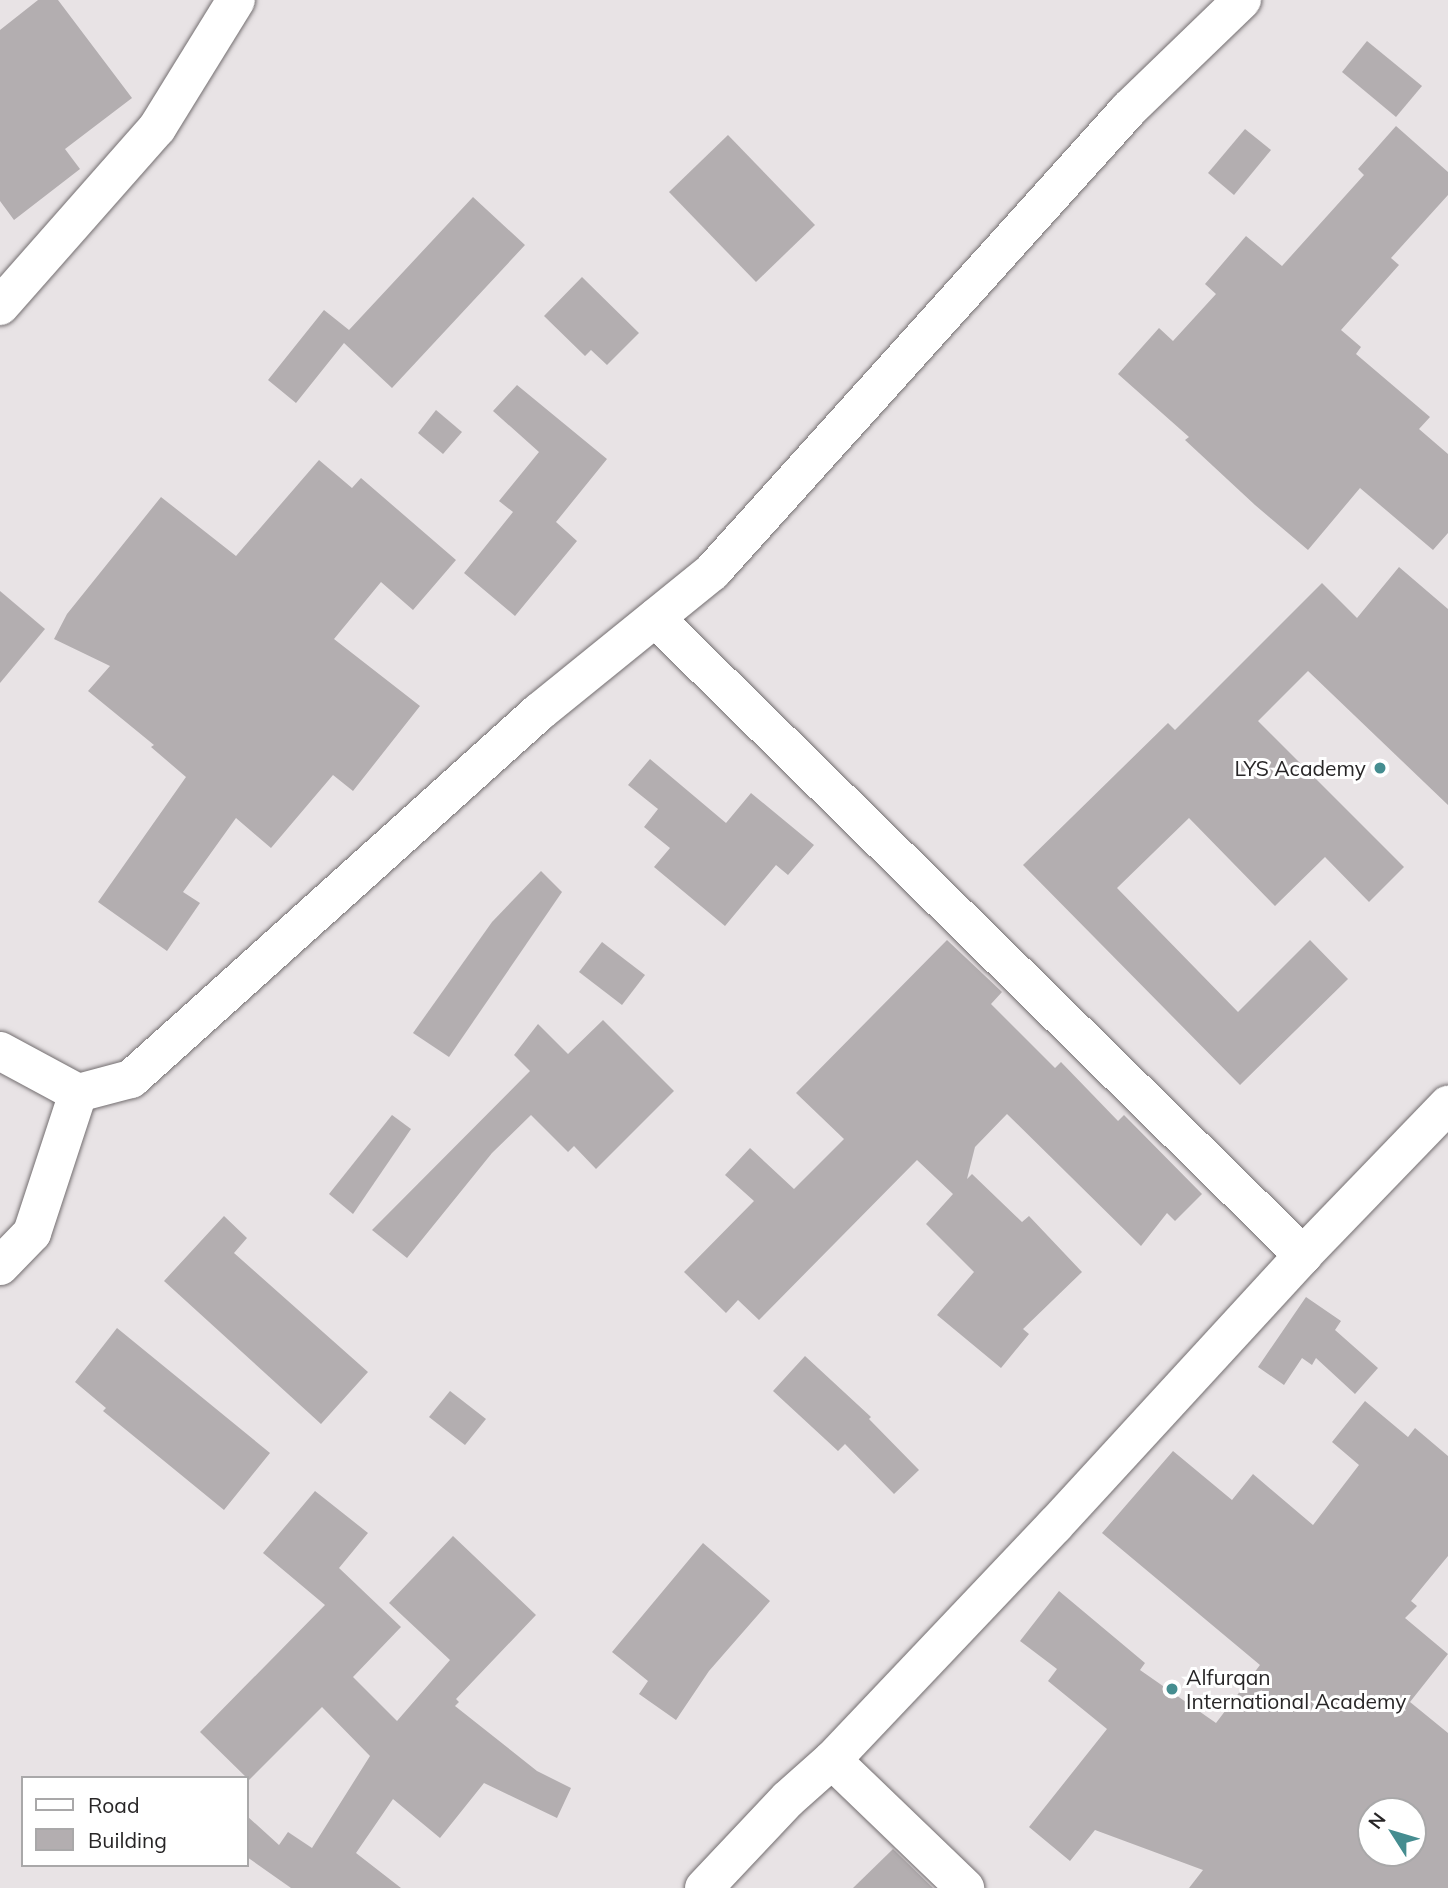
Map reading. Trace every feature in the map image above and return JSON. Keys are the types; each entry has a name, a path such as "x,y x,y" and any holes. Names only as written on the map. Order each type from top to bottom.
{"street":[{"path":"0,306 157,128 236,0"},
{"path":"0,1051 78,1093 131,1079 539,712 712,572 1129,109 1242,0"},
{"path":"655,618 1303,1255"},
{"path":"0,1266 32,1233 78,1093"},
{"path":"704,1888 788,1799 832,1760 1074,1505 1303,1255 1448,1105"},
{"path":"832,1760 965,1888"}],"building":[{"path":"38,0 58,0 132,98 65,149 80,169 14,220 0,201 0,30"},
{"path":"1367,41 1422,86 1396,117 1342,72"},
{"path":"1396,126 1448,172 1448,195 1391,258 1399,265 1341,330 1361,347 1356,354 1430,417 1419,429 1448,454 1448,533 1433,550 1360,488 1308,550 1255,505 1185,440 1189,437 1118,374 1159,328 1173,341 1216,294 1205,284 1246,236 1282,266 1364,175 1358,169"},
{"path":"1245,129 1271,150 1234,195 1208,173"},
{"path":"728,135 815,225 756,282 669,192"},
{"path":"473,197 525,245 392,388 344,343 296,403 268,380 324,310 349,330"},
{"path":"582,277 639,333 607,365 591,350 585,356 544,316"},
{"path":"517,385 607,459 556,522 577,541 515,616 464,573 513,512 499,501 539,452 493,411"},
{"path":"436,410 462,432 443,454 418,433"},
{"path":"319,460 352,488 361,478 456,560 413,610 381,582 334,639 420,706 353,791 333,775 271,848 236,818 183,892 200,903 167,951 98,902 186,777 151,747 154,745 88,691 110,666 54,639 67,614 161,497 236,556"},
{"path":"1399,567 1448,609 1448,805 1308,671 1258,721 1404,867 1369,902 1325,857 1275,906 1189,818 1117,888 1238,1012 1310,940 1348,979 1240,1085 1023,865 1168,723 1175,730 1322,583 1357,618"},
{"path":"0,591 45,629 0,683"},
{"path":"650,759 726,823 751,793 814,845 788,875 776,865 725,926 654,867 670,848 644,827 658,809 628,785"},
{"path":"541,871 562,892 449,1057 413,1033 492,922"},
{"path":"947,940 1002,992 991,1004 1055,1068 1061,1062 1118,1121 1124,1115 1202,1194 1175,1221 1167,1213 1141,1246 1007,1114 975,1147 967,1179 972,1174 1022,1222 1029,1216 1082,1272 1023,1329 1029,1334 1001,1368 937,1315 974,1272 926,1224 953,1194 917,1160 759,1320 738,1300 726,1313 684,1272 754,1201 725,1175 750,1148 794,1189 844,1139 796,1093"},
{"path":"602,942 645,975 622,1005 579,972"},
{"path":"603,1020 674,1091 596,1169 574,1146 568,1152 531,1115 492,1153 407,1258 372,1230 530,1071 514,1055 538,1024 568,1054"},
{"path":"392,1115 411,1129 353,1214 329,1194"},
{"path":"224,1216 247,1238 234,1253 368,1372 321,1424 164,1281"},
{"path":"1306,1297 1341,1321 1335,1330 1378,1368 1355,1394 1316,1358 1312,1365 1302,1358 1284,1385 1258,1367"},
{"path":"117,1328 270,1453 224,1510 103,1411 106,1408 75,1382"},
{"path":"805,1356 871,1417 869,1419 919,1470 894,1494 845,1444 838,1451 773,1391"},
{"path":"450,1391 486,1419 465,1445 429,1417"},
{"path":"1365,1401 1408,1437 1415,1428 1448,1456 1448,1556 1411,1601 1417,1606 1405,1618 1448,1654 1410,1702 1448,1733 1448,1888 1189,1888 1203,1870 1095,1830 1070,1861 1029,1827 1107,1729 1048,1681 1057,1669 1020,1641 1059,1591 1145,1663 1140,1670 1216,1723 1260,1665 1102,1533 1173,1451 1232,1500 1253,1474 1313,1525 1359,1465 1332,1442"},
{"path":"315,1491 368,1533 339,1568 401,1627 353,1677 397,1721 450,1660 389,1603 453,1536 536,1615 456,1699 459,1702 455,1706 537,1771 571,1788 557,1818 484,1783 440,1838 393,1799 356,1853 401,1888 291,1888 248,1858 248,1817 279,1845 288,1832 312,1848 370,1756 322,1707 249,1780 248,1776 200,1732 325,1605 263,1553"},
{"path":"703,1543 770,1601 709,1671 676,1720 639,1694 648,1681 612,1652"},
{"path":"893,1849 933,1888 853,1888"}],"place":[{"name":"LYS Academy","path":"1380,768"},
{"name":"Alfurqan International Academy","path":"1172,1689"}]}
